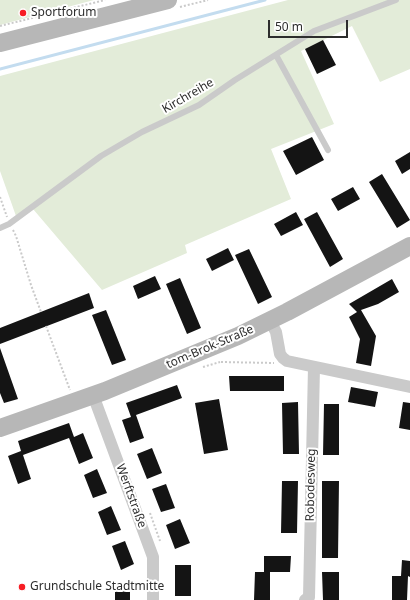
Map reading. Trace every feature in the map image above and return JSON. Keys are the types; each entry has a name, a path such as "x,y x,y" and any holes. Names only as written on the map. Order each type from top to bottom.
{"street":[{"path":"0,43 168,0"},
{"name":"tom-Brok-Straße","path":"0,428 93,395 198,361 410,246"},
{"path":"270,321 276,332 280,354 287,361 410,387"},
{"name":"Robodesweg","path":"305,600 309,597 314,367"},
{"name":"Werftstraße","path":"93,395 153,556 153,600"}],"lane":[{"name":"Kirchreihe","path":"0,228 9,224 101,156 142,132 199,105 235,80 314,31 396,0"},
{"path":"276,55 328,150"}],"path":[{"path":"0,26 105,0"},
{"path":"0,197 9,224 16,236 41,312"},
{"path":"46,326 74,402"},
{"path":"198,361 273,364 287,361"},
{"path":"198,361 220,362"},
{"path":"148,508 160,543"}],"green space":[{"name":"Sportforum","path":"0,0 94,0 0,25"},
{"path":"288,0 410,0 410,69 380,82 352,26 301,51 334,124 271,149 291,199 185,245 187,253 102,290 33,209 16,216 0,171 0,76"}],"building":[{"path":"323,40 336,65 317,74 305,49"},
{"path":"312,137 324,160 296,175 283,151"},
{"path":"410,152 410,169 402,174 395,161"},
{"path":"382,174 410,220 397,228 369,182"},
{"path":"353,187 360,199 338,211 331,199"},
{"path":"296,212 303,225 281,236 274,224"},
{"path":"317,212 343,259 330,267 304,219"},
{"path":"228,248 234,260 212,271 206,259"},
{"path":"249,249 272,297 258,304 235,255"},
{"path":"155,276 161,289 138,299 133,286"},
{"path":"180,278 201,328 187,334 166,284"},
{"path":"392,279 399,292 378,304 361,310 376,336 371,366 356,363 360,339 349,317 357,312 349,304"},
{"path":"89,293 94,308 0,344 0,328"},
{"path":"106,310 126,360 112,365 92,315"},
{"path":"0,348 18,399 4,403 0,393"},
{"path":"229,376 284,376 284,391 230,391"},
{"path":"177,385 182,398 136,415 144,438 130,443 122,420 131,417 126,403"},
{"path":"351,387 378,392 375,407 348,402"},
{"path":"219,399 228,450 204,454 195,403"},
{"path":"298,402 299,454 283,454 282,403"},
{"path":"403,402 410,403 410,430 399,428"},
{"path":"324,404 339,404 339,455 323,455"},
{"path":"69,423 74,437 83,433 93,458 79,464 69,438 23,455 31,479 18,484 8,456 21,451 18,441"},
{"path":"152,448 162,473 147,479 137,454"},
{"path":"97,469 107,493 93,498 84,475"},
{"path":"282,481 298,481 297,533 281,533"},
{"path":"322,481 339,481 338,558 322,558"},
{"path":"166,484 175,508 161,512 152,489"},
{"path":"111,506 121,530 107,535 98,512"},
{"path":"180,519 190,543 175,549 166,525"},
{"path":"125,541 134,564 121,570 112,546"},
{"path":"264,556 291,556 290,572 270,572 270,600 254,600 255,572 264,572"},
{"path":"402,560 410,561 410,577 408,576 407,600 392,600 392,576 401,576"},
{"path":"175,565 191,565 191,596 175,596"},
{"path":"322,572 339,572 339,600 323,600"},
{"path":"115,583 130,583 130,600 115,600"}],"waterway":[{"path":"0,69 265,0"}],"place":[{"name":"Sportforum","path":"23,13"},
{"name":"Grundschule Stadtmitte","path":"22,587"}]}
